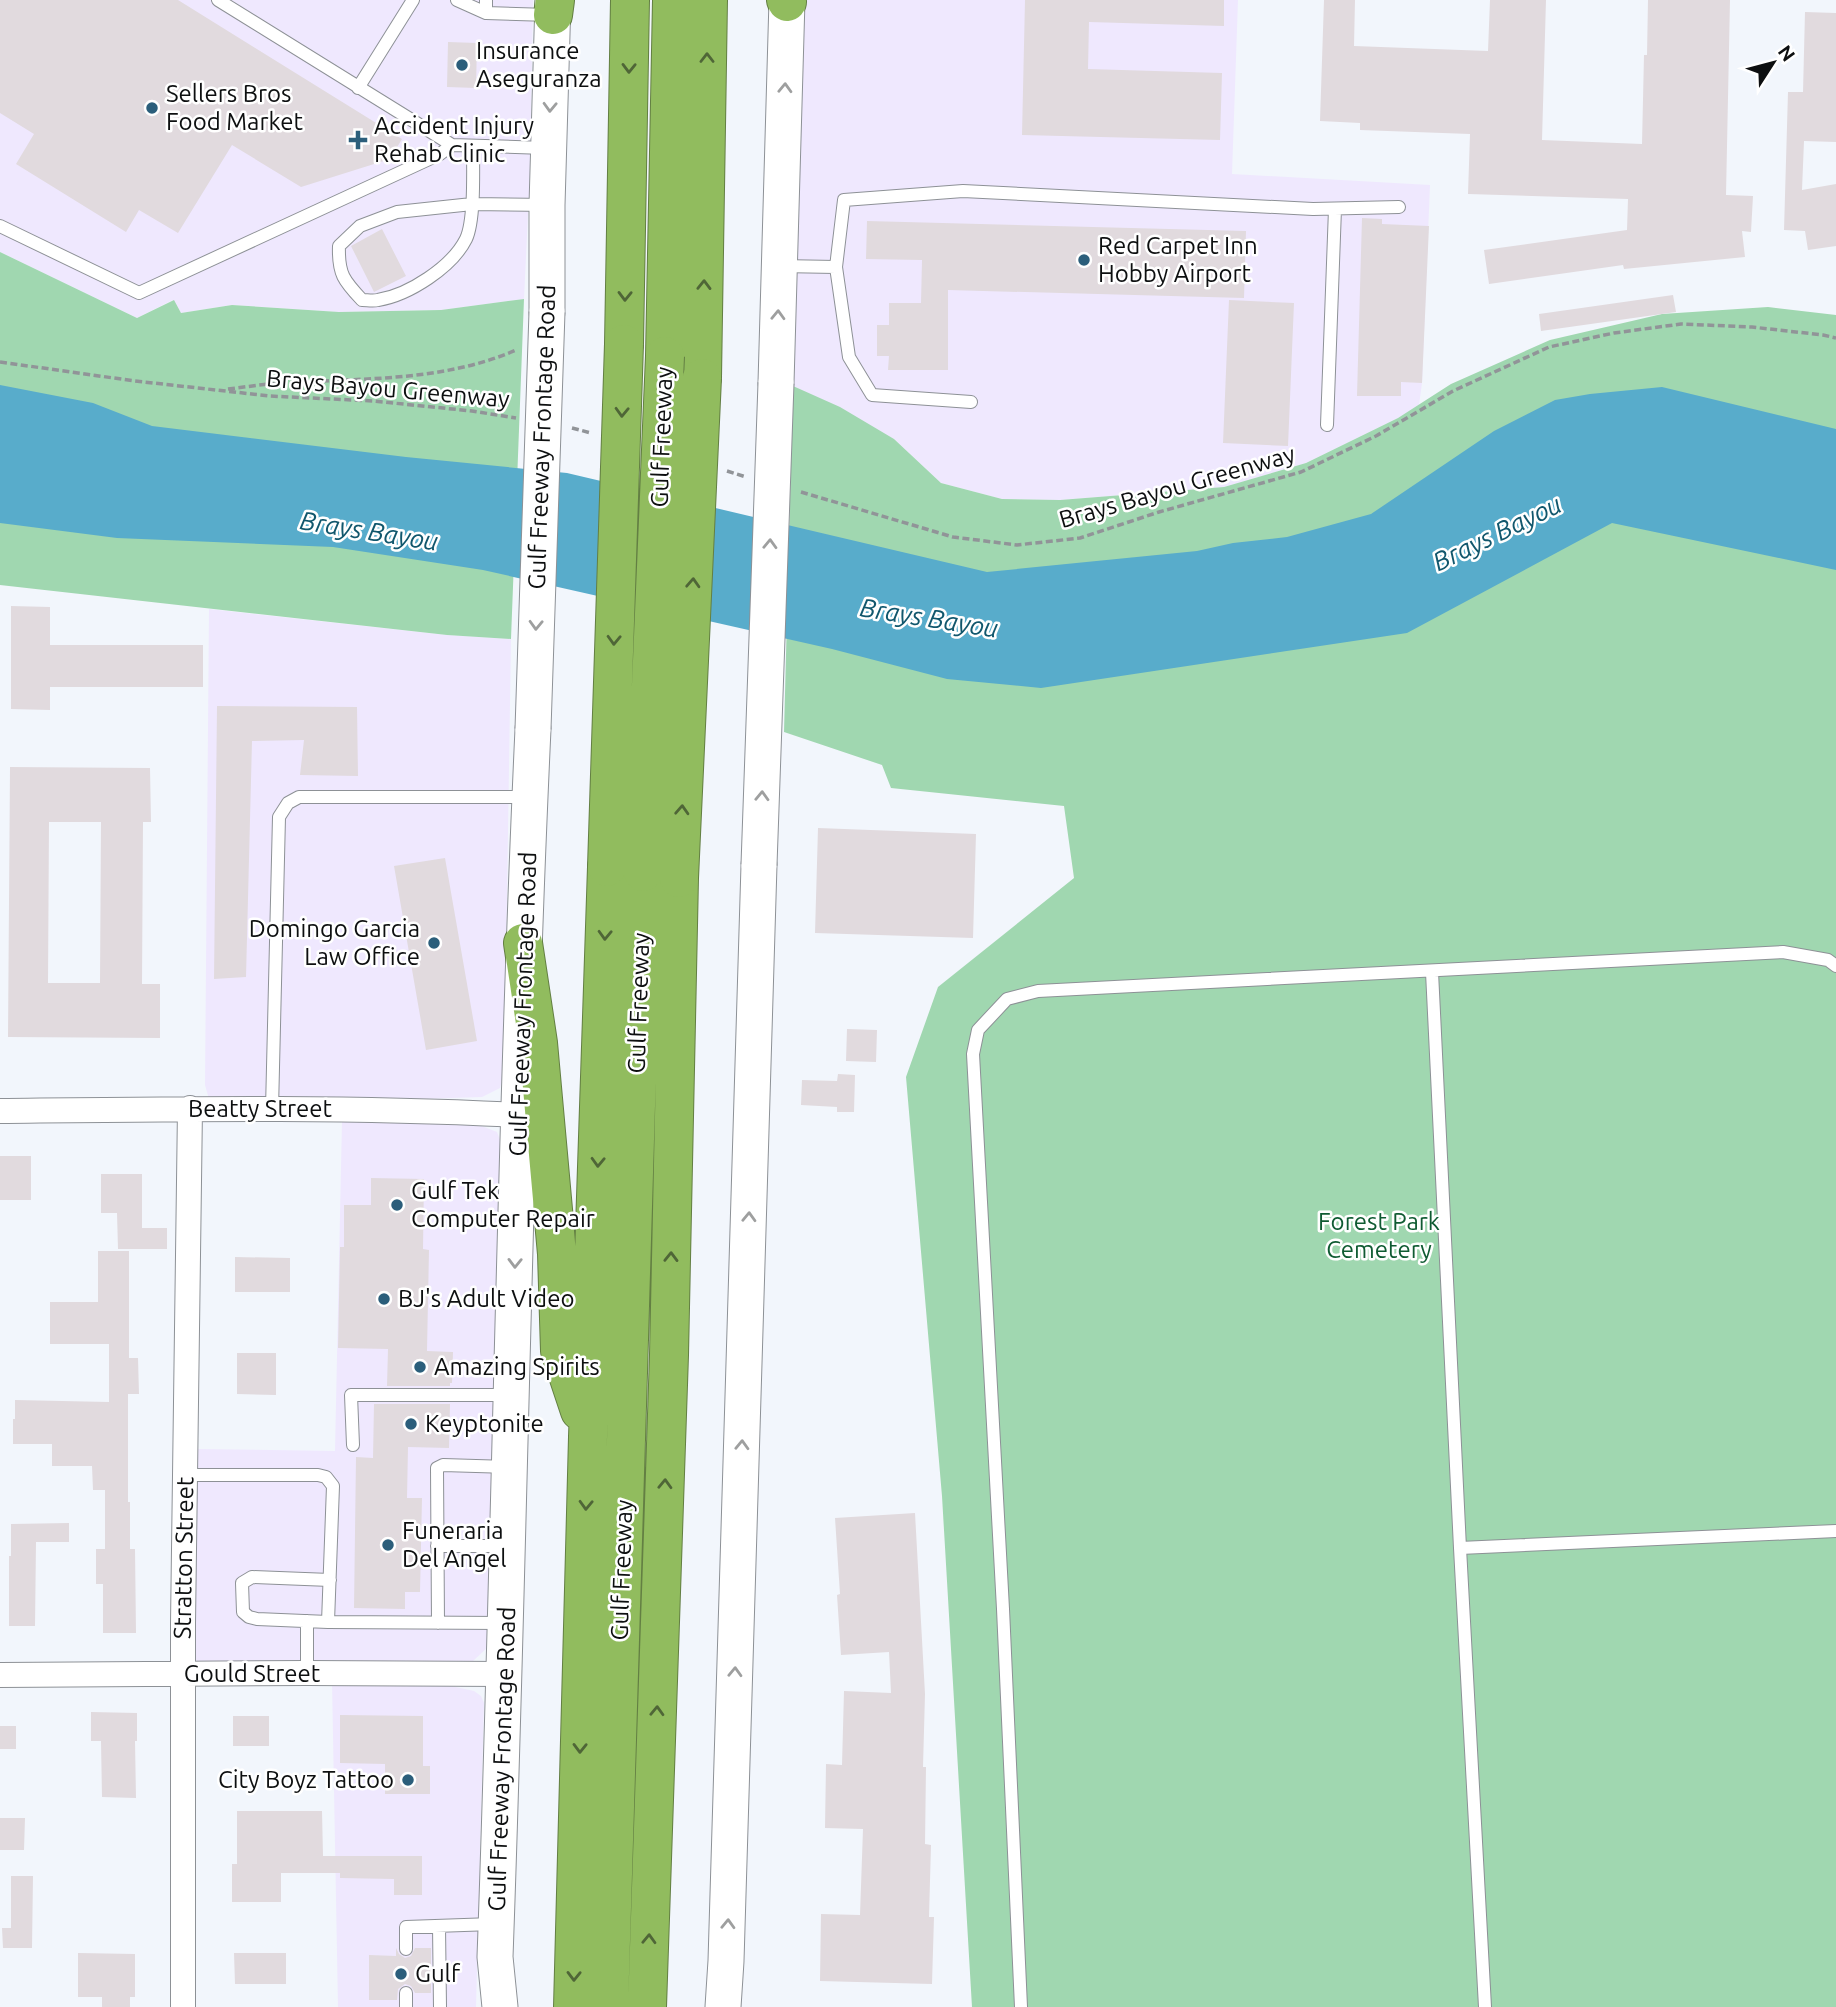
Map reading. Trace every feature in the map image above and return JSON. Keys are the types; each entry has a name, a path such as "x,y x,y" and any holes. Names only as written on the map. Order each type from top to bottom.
{"highway":[{"name":"Gulf Freeway","path":"630,0 624,344 643,872 669,1355 647,2007"},
{"name":"Gulf Freeway","path":"609,2007 643,872 666,356 672,0"},
{"name":"Gulf Freeway","path":"573,2007 588,1437 643,872 702,378 708,0"},
{"path":"523,943 538,1043 547,1135 557,1254 560,1351 588,1437"}],"main road":[{"path":"724,2002 787,1"},
{"name":"Gulf Freeway Frontage Road","path":"500,2007 496,1940 523,943 547,312 547,205 554,5"},
{"path":"490,2007 496,1940"}],"street":[{"name":"Beatty Street","path":"0,1111 190,1108 416,1110 519,1115"},
{"name":"Stratton Street","path":"183,2007 185,1475 190,1108"},
{"name":"Gould Street","path":"0,1675 505,1674"}],"lane":[{"path":"218,0 452,145 549,148"},
{"path":"358,88 413,0"},
{"path":"457,0 486,6 554,5"},
{"path":"0,226 139,293 440,154 452,145"},
{"path":"473,146 472,204 466,238 446,265 412,288 378,300 362,300 345,283 339,262 339,246 360,226 397,212 472,204 547,205"},
{"path":"971,402 872,395 849,357 836,267 844,200 962,191 1313,209 1399,207"},
{"path":"1327,425 1335,209"},
{"path":"779,266 836,267"},
{"path":"272,1109 278,817 288,803 299,797 530,797"},
{"path":"1021,2007 973,1054 978,1030 1007,999 1038,991 1783,952 1828,960 1836,966"},
{"path":"1432,972 1485,2007"},
{"path":"353,1445 351,1395 512,1395"},
{"path":"438,1623 437,1468 443,1465 510,1467"},
{"path":"185,1475 326,1477 333,1486 328,1622"},
{"path":"1460,1549 1836,1531"},
{"path":"437,1546 508,1546"},
{"path":"330,1580 252,1577 242,1583 243,1612 257,1619 328,1622 506,1623"},
{"path":"307,1621 307,1673"},
{"path":"406,1948 406,1927 439,1926 496,1940"},
{"path":"439,1926 440,2007"},
{"path":"406,1993 406,2007"}],"path":[{"name":"Brays Bayou Greenway","path":"798,491 953,537 1017,545 1080,538 1159,512 1301,472 1376,436 1453,391 1549,347 1614,333 1681,324 1752,327 1836,338"},
{"name":"Brays Bayou Greenway","path":"221,390 279,383 407,376 464,367 496,359 516,350"},
{"name":"Brays Bayou Greenway","path":"0,362 270,396 373,401 472,411 523,420"},
{"path":"561,426 600,436"},
{"path":"719,469 758,480"}],"shaded area":[{"path":"0,0 533,0 530,171 524,299 441,310 339,312 232,305 181,313 173,300 137,318 0,252"},
{"path":"805,0 1238,0 1232,174 1430,185 1419,405 1306,463 1224,487 1060,500 1002,499 941,483 894,439 793,386"},
{"path":"209,609 447,635 511,639 506,961 503,1076 500,1088 482,1097 387,1100 209,1099 205,1085"},
{"path":"342,1121 479,1125 497,1132 502,1145 493,1426 490,1634 487,1648 473,1661 461,1665 199,1663 195,1659 196,1449 335,1451"},
{"path":"332,1681 437,1683 474,1691 481,1696 484,1703 476,2007 338,2007"}],"green space":[{"path":"0,252 137,318 174,300 181,313 232,305 339,312 441,310 524,299 511,639 447,635 0,585"},
{"name":"Forest Park Cemetery","path":"1768,307 1836,315 1836,2007 972,2007 942,1496 906,1077 938,987 1074,878 1064,806 891,788 882,765 784,732 793,386 840,407 894,439 941,483 1002,499 1060,500 1224,487 1306,463 1398,418 1451,384 1550,340 1662,314"}],"water":[{"name":"Brays Bayou","path":"0,385 93,403 152,426 406,457 567,473 987,572 1197,551 1233,543 1287,537 1371,514 1494,431 1555,400 1662,387 1836,429 1836,570 1612,523 1407,633 1041,688 947,679 832,649 483,570 333,547 117,538 0,523"}],"building":[{"path":"0,0 178,0 402,139 390,159 301,187 232,145 178,233 139,210 126,232 16,164 34,134 0,113"},
{"path":"1025,0 1224,0 1224,26 1089,22 1088,69 1222,73 1220,140 1022,135"},
{"path":"1324,0 1355,0 1354,46 1488,51 1490,0 1546,0 1542,140 1642,144 1648,0 1730,0 1726,195 1753,196 1751,232 1742,231 1745,257 1624,269 1623,265 1489,284 1484,250 1627,230 1628,199 1468,194 1470,134 1360,130 1360,123 1320,121"},
{"path":"1805,12 1836,13 1836,142 1804,141 1802,190 1836,184 1836,246 1808,250 1805,231 1784,230 1788,92 1803,92"},
{"name":"Insurance Aseguranza","path":"448,42 477,43 476,88 447,87"},
{"path":"1362,218 1382,219 1382,224 1429,226 1422,383 1401,382 1401,396 1357,396"},
{"name":"Red Carpet Inn Hobby Airport","path":"867,221 1246,231 1244,298 948,290 948,370 888,370 889,356 877,356 877,325 889,325 889,303 921,303 922,260 866,259"},
{"path":"382,229 406,276 374,292 351,246"},
{"path":"1673,295 1676,312 1541,331 1539,314"},
{"path":"1229,300 1294,303 1288,446 1223,443"},
{"path":"11,606 50,607 50,645 203,645 203,687 50,687 50,710 11,709"},
{"path":"217,706 357,707 358,776 300,775 304,740 252,741 246,977 214,979"},
{"path":"10,767 150,768 151,822 143,822 142,984 160,984 160,1038 8,1037","holes":["49,822 101,822 100,983 48,983"]},
{"path":"818,828 976,834 973,938 815,933"},
{"path":"445,858 477,1041 426,1050 394,866"},
{"path":"847,1029 877,1030 876,1062 846,1061"},
{"path":"838,1074 855,1075 854,1112 837,1112 837,1107 801,1105 802,1080 837,1081"},
{"path":"0,1156 31,1156 31,1200 0,1200"},
{"path":"101,1174 142,1174 142,1228 167,1228 167,1249 118,1249 117,1213 101,1213"},
{"path":"371,1178 424,1179 423,1249 429,1250 427,1351 453,1352 450,1386 387,1386 388,1349 338,1348 340,1247 344,1247 344,1205 371,1205"},
{"path":"98,1251 129,1251 129,1358 138,1358 139,1394 128,1394 128,1502 130,1549 135,1549 136,1633 103,1633 103,1584 96,1584 96,1549 105,1549 105,1490 93,1490 92,1466 52,1466 52,1444 13,1444 15,1400 109,1402 109,1344 50,1344 50,1302 98,1302"},
{"path":"235,1257 290,1258 290,1292 235,1292"},
{"path":"237,1353 276,1353 276,1395 237,1394"},
{"name":"Funeraria Del Angel","path":"374,1404 450,1404 449,1448 408,1447 407,1498 422,1498 420,1592 405,1592 405,1609 354,1608 356,1457 373,1458"},
{"path":"915,1513 925,1694 925,1844 931,1845 929,1917 934,1917 932,1984 820,1981 821,1914 860,1915 863,1829 825,1828 826,1764 842,1765 844,1691 891,1693 889,1652 841,1655 835,1518"},
{"path":"69,1523 69,1542 36,1542 35,1626 9,1626 11,1524"},
{"path":"91,1712 137,1713 136,1798 102,1797 101,1741 91,1741"},
{"path":"340,1715 423,1716 423,1766 430,1766 430,1794 385,1794 385,1764 340,1763"},
{"path":"233,1716 269,1716 269,1746 233,1746"},
{"path":"0,1726 16,1726 16,1749 0,1749"},
{"path":"237,1811 322,1811 323,1856 422,1856 422,1895 394,1895 394,1879 340,1878 340,1873 281,1873 281,1902 232,1902 232,1864 237,1864"},
{"path":"0,1818 25,1818 24,1850 0,1850"},
{"path":"11,1876 33,1876 32,1948 3,1948 2,1928 11,1928"},
{"name":"Gulf","path":"396,1948 405,1958 411,1956 415,1948 431,1948 431,1993 415,1993 411,1986 405,1984 398,1989 397,2000 369,2000 369,1955 396,1956"},
{"path":"78,1953 135,1954 135,1997 130,1997 130,2007 102,2007 102,1997 78,1997"},
{"path":"234,1953 286,1953 286,1984 235,1984"}],"place":[{"name":"Insurance Aseguranza","path":"462,65"},
{"name":"Sellers Bros Food Market","path":"152,108"},
{"name":"Accident Injury Rehab Clinic","path":"358,140"},
{"name":"Red Carpet Inn Hobby Airport","path":"1084,260"},
{"name":"Domingo Garcia Law Office","path":"434,943"},
{"name":"Gulf Tek Computer Repair","path":"397,1205"},
{"name":"BJ's Adult Video","path":"384,1299"},
{"name":"Amazing Spirits","path":"420,1367"},
{"name":"Keyptonite","path":"411,1424"},
{"name":"Funeraria Del Angel","path":"388,1545"},
{"name":"City Boyz Tattoo","path":"408,1780"},
{"name":"Gulf","path":"401,1974"}]}
